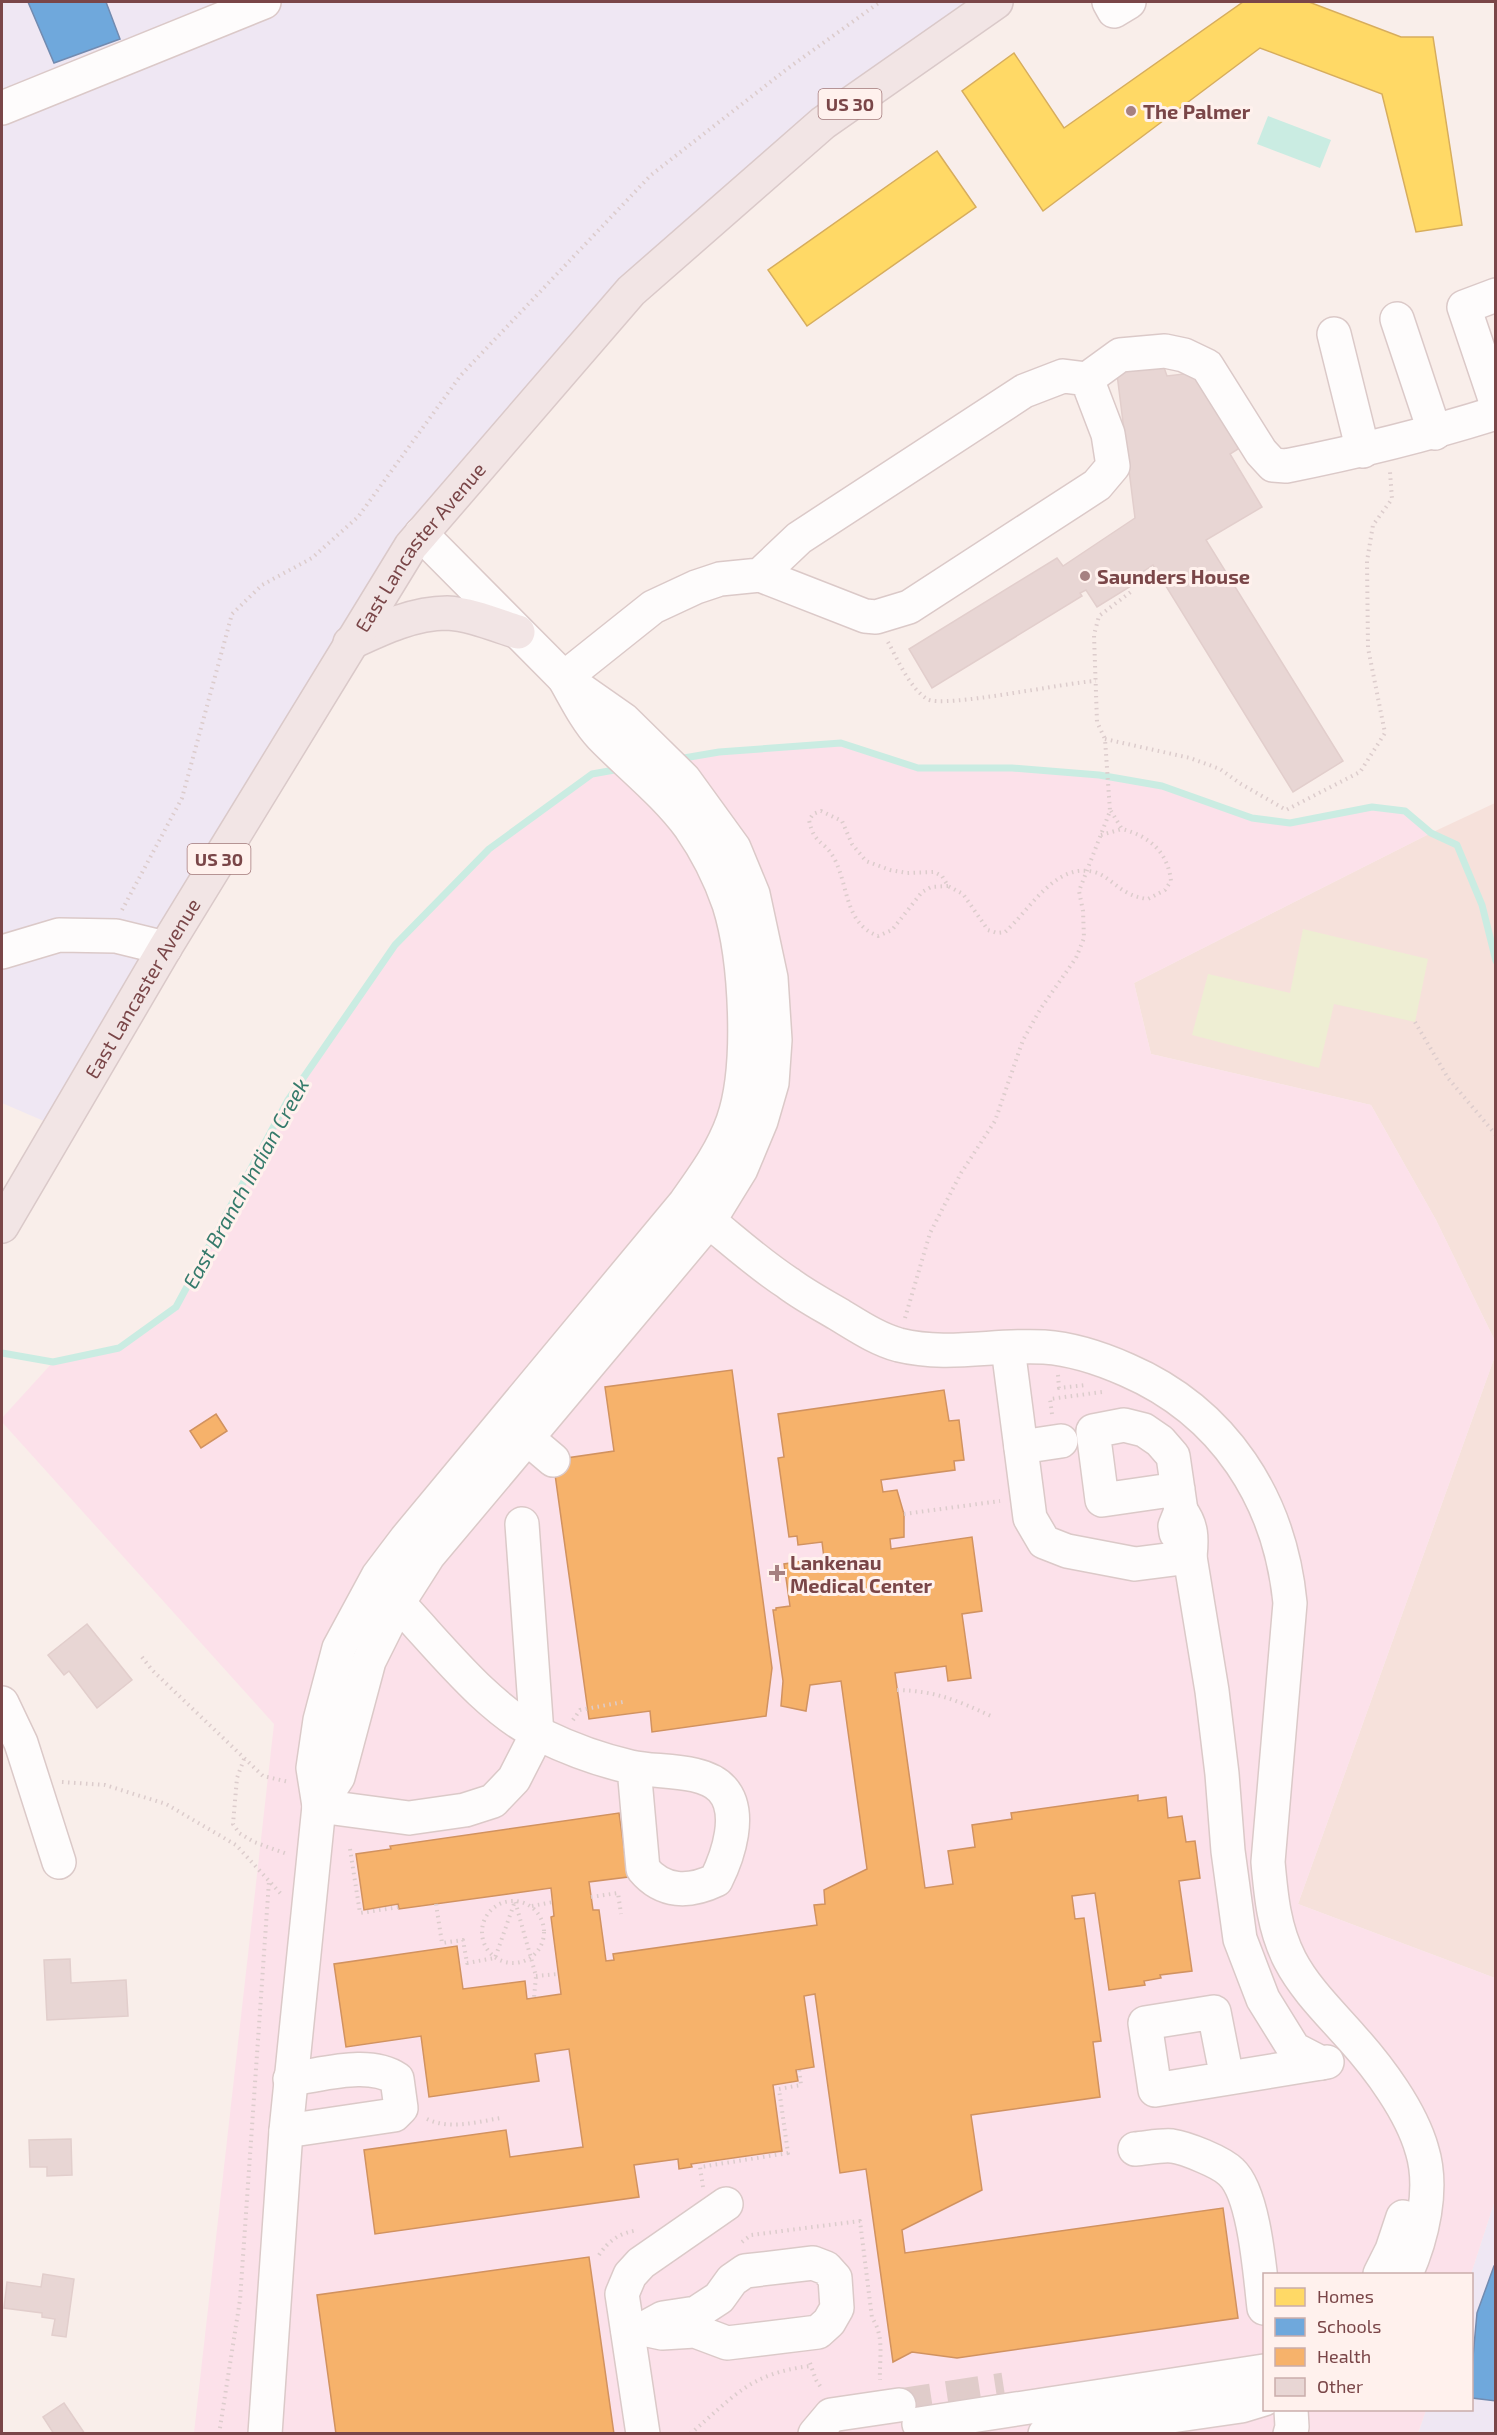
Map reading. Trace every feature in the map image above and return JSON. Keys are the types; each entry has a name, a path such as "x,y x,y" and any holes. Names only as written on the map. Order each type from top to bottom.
{"highway":[{"name":"East Lancaster Avenue","path":"2,1226 165,948 386,584 421,534 631,291 823,123 996,2"},
{"path":"350,643 386,627 429,615 447,613 518,632"}],"street":[{"path":"2,108 264,2"},
{"path":"1496,295 1464,307 1496,402"},
{"path":"1397,319 1435,432"},
{"path":"1334,334 1376,447"},
{"path":"760,575 799,538 1024,391 1063,376 1087,379 1119,355 1165,351 1184,355 1207,366 1261,452 1273,465 1286,466 1376,447 1496,413"},
{"path":"564,678 653,608 720,579 760,575 865,616 876,617 909,607 1097,485 1113,466 1108,434 1087,379"},
{"path":"266,2433 286,2131 319,1806 313,1768 326,1689 339,1648 378,1576 420,1522 697,1212 741,1169 772,1083 775,1040 771,978 753,894 734,848 421,534"},
{"path":"2,952 59,935 108,936 165,948"},
{"path":"697,1212 787,1283 871,1334 897,1344 947,1351 1043,1347 1074,1351 1106,1360 1171,1392 1195,1410 1220,1435 1243,1465 1263,1500 1279,1539 1287,1571 1290,1603 1268,1862 1271,1899 1278,1930 1290,1961 1312,1992 1389,2083 1422,2150 1426,2176 1425,2206 1419,2236 1406,2273"},
{"path":"319,1806 338,1777 369,1661 398,1603 428,1556 527,1438 697,1212"},
{"path":"1008,1348 1030,1518 1044,1542 1068,1551 1135,1564 1190,1557"},
{"path":"527,1438 553,1460"},
{"path":"1021,1447 1058,1441"},
{"path":"1180,1500 1175,1526 1176,1540 1190,1557 1212,1691 1228,1851 1240,1939 1263,2000 1294,2049 1321,2063"},
{"path":"319,1806 409,1818 465,1810 493,1801 514,1779 537,1734 522,1524"},
{"path":"378,1576 398,1603 493,1703 537,1734 582,1754 634,1768"},
{"path":"2,1703 21,1743 59,1862"},
{"path":"1227,2078 1346,2059 1362,2049"},
{"path":"286,2131 394,2115 400,2108 397,2079 386,2072 370,2068 291,2079"},
{"path":"1380,2273 1392,2250 1407,2202 1410,2181 1408,2120"},
{"path":"1135,2149 1172,2146 1201,2156 1231,2171 1243,2192 1256,2241 1263,2300"},
{"path":"643,2433 635,2330 622,2294 630,2275 641,2263 715,2198"},
{"path":"813,2263 826,2268 835,2278 837,2308 829,2322 818,2332 727,2343 695,2331 662,2333 635,2330 663,2318 696,2313 719,2298 732,2280 744,2271 813,2263"},
{"path":"732,2280 741,2341"},
{"path":"1004,2389 1126,2370 1170,2386"},
{"path":"815,2433 831,2415 907,2418 1170,2386 1263,2371"},
{"path":"1045,2433 1205,2423 1241,2406 1263,2399"},
{"path":"1290,2433 1291,2411"},
{"path":"858,2433 907,2418"}],"path":[{"path":"108,936 182,798 232,614 262,585 312,558 358,518 461,375 651,175 787,69 880,2"},
{"path":"1105,739 1190,758 1220,769 1286,810 1360,772 1386,733 1368,648 1367,561 1373,525 1392,499 1376,447"},
{"path":"897,1344 930,1233 961,1173 995,1121 1023,1040 1041,1008 1076,958 1084,938 1083,911 1079,891 1110,811 1105,739 1097,722 1094,634 1099,616 1132,591"},
{"path":"876,617 915,689 929,700 939,702 983,698 1074,682 1096,681"},
{"path":"948,886 942,876 934,872 906,873 866,861 852,844 842,821 830,814 821,811 813,814 809,820 812,834 834,857 855,918 866,931 878,936 892,930 922,892 931,887 948,886 957,889 988,930 997,933 1005,932 1043,891 1066,873 1093,872 1137,897 1148,900 1165,890 1171,881 1170,871 1160,849 1133,832 1122,829 1100,835"},
{"path":"1110,811 1122,829"},
{"path":"1416,1022 1448,1078 1496,1136"},
{"path":"1058,1441 1050,1399 1102,1392 1101,1383"},
{"path":"1059,1388 1090,1384"},
{"path":"904,1514 1000,1502"},
{"path":"141,1657 262,1776 281,1781"},
{"path":"897,1690 920,1691 950,1698 991,1716"},
{"path":"570,1726 580,1710 623,1702"},
{"path":"244,1759 237,1778 233,1824 239,1833 254,1842 288,1854"},
{"path":"31,1779 105,1785 166,1804 236,1845 307,1922"},
{"path":"350,1849 360,1913 399,1907"},
{"path":"219,2433 240,2300 269,1881"},
{"path":"591,1896 618,1893 621,1914"},
{"path":"495,1958 515,1901"},
{"path":"515,1901 537,1976 534,1998"},
{"path":"495,1958 483,1940 482,1929 491,1909 500,1903 515,1901 532,1906 553,1902"},
{"path":"436,1904 442,1943 463,1940 467,1963 495,1958 519,1963 531,1958 542,1945 545,1934 544,1923 532,1906"},
{"path":"537,1976 558,1974"},
{"path":"715,2198 700,2167 788,2153 779,2089 801,2085 799,2069"},
{"path":"420,2116 435,2123 457,2125 501,2118"},
{"path":"599,2255 616,2236 643,2229"},
{"path":"690,2433 737,2392 758,2378 786,2369 810,2366"}],"shaded area":[{"path":"2,2 996,2 631,291 430,523 60,1128 2,1103"},
{"name":"Lankenau Medical Center","path":"841,743 918,768 1012,768 1099,775 1162,786 1252,818 1290,823 1372,807 1405,811 1431,833 1134,983 1151,1054 1371,1105 1436,1220 1495,1341 1495,1356 1298,1904 1495,1978 1495,2200 1471,2273 1263,2273 1263,2411 1426,2411 1418,2433 194,2433 274,1724 2,1422 2,1418 53,1362 119,1348 176,1307 288,1100 395,945 489,849 592,774 662,759 719,752"},
{"path":"1495,803 1495,1341 1436,1220 1371,1105 1151,1054 1134,983"},
{"path":"1495,1356 1495,1978 1298,1904"},
{"path":"1495,2200 1495,2433 1418,2434 1426,2411 1473,2411 1471,2273"}],"green space":[{"path":"1303,929 1428,959 1415,1022 1334,1004 1319,1068 1192,1035 1208,974 1290,993"}],"water":[{"path":"1268,116 1331,140 1320,168 1257,144"}],"building: Homes":[{"name":"The Palmer","path":"1243,2 1309,2 1401,37 1433,37 1462,225 1416,232 1382,94 1260,48 1043,211 962,91 1014,53 1064,128"},
{"path":"937,151 976,207 807,326 768,270"}],"building: Schools":[{"path":"28,2 106,2 120,39 54,63"},
{"path":"1494,2266 1496,2266 1496,2401 1473,2398 1473,2357 1477,2313"}],"building: Health":[{"path":"732,1370 772,1668 766,1716 652,1732 650,1711 589,1719 553,1460 614,1451 605,1387"},
{"path":"944,1390 949,1421 959,1420 964,1460 954,1461 955,1470 881,1480 883,1492 897,1490 904,1514 904,1537 890,1539 891,1549 972,1537 982,1611 962,1614 971,1678 948,1681 946,1666 895,1673 925,1888 953,1884 948,1851 975,1847 972,1825 1012,1819 1011,1813 1138,1795 1138,1801 1166,1797 1168,1818 1182,1816 1186,1842 1195,1841 1200,1878 1179,1881 1192,1971 1160,1975 1161,1978 1144,1981 1145,1985 1109,1990 1095,1893 1072,1896 1075,1919 1084,1918 1101,2041 1093,2042 1100,2097 971,2115 982,2190 902,2230 905,2253 1223,2208 1238,2318 957,2358 912,2352 893,2362 866,2169 840,2173 815,1994 804,1996 814,2067 796,2070 798,2081 773,2085 782,2151 691,2164 692,2167 679,2169 678,2159 634,2165 639,2197 375,2234 364,2150 506,2130 510,2157 583,2147 569,2049 535,2054 539,2081 429,2097 421,2036 346,2047 334,1964 457,1946 463,1989 525,1981 527,1999 561,1994 551,1917 554,1916 551,1888 399,1909 398,1904 364,1910 356,1854 391,1849 390,1846 619,1813 628,1877 589,1882 593,1910 599,1910 606,1961 614,1960 613,1954 817,1925 814,1905 825,1904 824,1890 867,1869 841,1681 810,1685 806,1711 781,1706 783,1681 773,1610 790,1606 784,1564 824,1558 822,1542 798,1545 797,1536 789,1537 778,1458 784,1457 778,1414"},
{"path":"216,1414 227,1431 201,1448 190,1431"},
{"path":"589,2257 614,2434 336,2434 317,2295"}],"building: Other":[{"name":"Saunders House","path":"1160,356 1167,376 1201,372 1246,444 1230,454 1262,507 1206,540 1343,761 1293,792 1153,565 1141,573 1144,578 1097,607 1086,590 1080,593 1082,596 932,688 909,649 1057,558 1063,566 1135,518 1116,366"},
{"path":"87,1624 132,1680 97,1708 69,1671 64,1675 48,1655"},
{"path":"70,1959 71,1983 126,1980 128,2016 47,2020 44,1960"},
{"path":"71,2139 72,2175 47,2176 47,2167 30,2167 29,2140"},
{"path":"43,2274 74,2279 66,2337 52,2335 55,2319 42,2317 42,2313 4,2308 7,2282 41,2287"},
{"path":"64,2403 85,2434 54,2434 43,2417"}],"waterway":[{"name":"East Branch Indian Creek","path":"678,759 719,752 841,743 918,768 1012,768 1099,775 1162,786 1252,818 1290,823 1372,807 1405,811 1431,833 1457,845 1482,905 1496,961"},
{"name":"East Branch Indian Creek","path":"2,1353 53,1362 119,1348 176,1307 288,1100 395,945 489,849 592,774 620,769"}],"tunnel":[{"path":"899,2405 1004,2389"}],"place":[{"name":"The Palmer","path":"1131,111"},
{"name":"Saunders House","path":"1085,576"},
{"name":"Lankenau Medical Center","path":"777,1573"}]}
